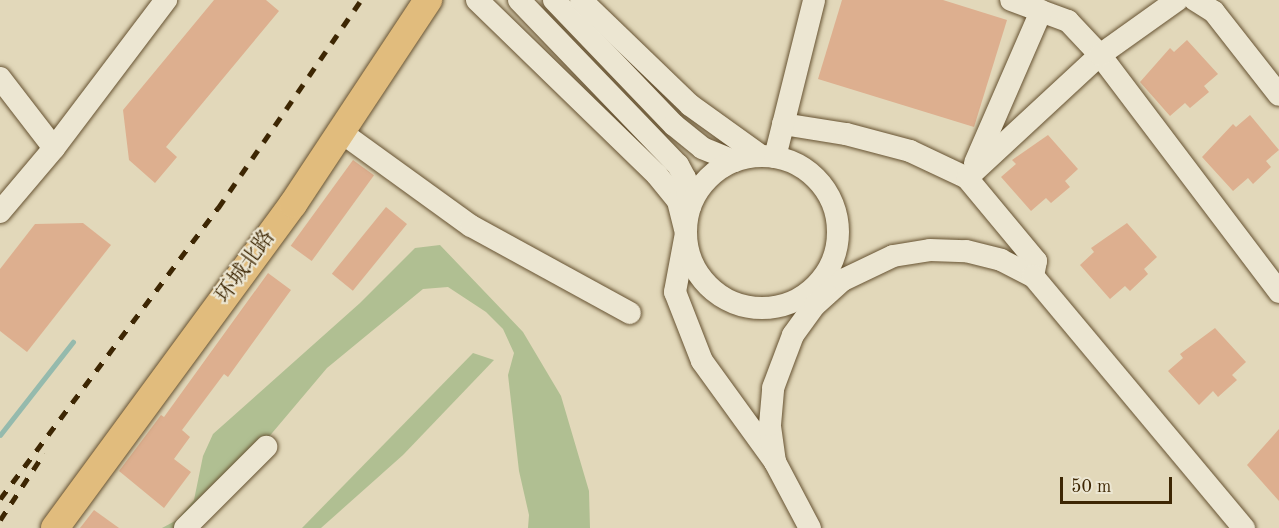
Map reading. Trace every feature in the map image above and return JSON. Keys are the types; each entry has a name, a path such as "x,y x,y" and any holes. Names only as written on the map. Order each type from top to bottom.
{"main road":[{"name":"环城北路","path":"55,528 293,204 428,0"}],"street":[{"path":"0,212 54,148 166,0"},
{"path":"477,0 657,175 678,201 696,271 713,291 749,307 776,307 821,299"},
{"path":"519,0 678,165 685,177 690,207 675,292 702,361 775,462 810,528"},
{"path":"554,0 674,125 702,148 735,160"},
{"path":"581,0 690,105 768,156 799,165 827,193 837,218 833,257 821,299"},
{"path":"768,156 783,124 814,0"},
{"path":"1011,0 1068,21 1100,55 1279,292"},
{"path":"967,178 1100,55 1177,0"},
{"path":"1196,0 1214,12 1279,95"},
{"path":"967,178 1041,12"},
{"path":"0,78 54,148"},
{"path":"783,124 846,134 910,151 967,178 1036,261 1033,276"},
{"path":"341,132 471,226 630,313"},
{"path":"690,207 712,174 735,160 768,156"},
{"path":"775,462 770,406 778,370 793,335 821,299 876,262 930,250 984,254 1033,276 1244,528"},
{"path":"776,307 811,290 833,257"},
{"path":"185,528 266,447"}],"green space":[{"path":"440,245 523,332 561,396 589,491 590,528 528,528 529,515 519,471 508,375 514,353 503,329 486,312 448,287 423,289 327,368 262,445 179,528 162,528 177,520 194,500 203,456 213,434 360,303 415,248"},
{"path":"473,353 494,360 403,455 321,528 302,528"}],"building":[{"path":"214,0 266,0 279,11 166,147 177,157 155,183 129,160 123,110"},
{"path":"842,0 943,0 1007,20 974,127 818,79"},
{"path":"1187,40 1218,74 1204,86 1209,92 1190,108 1185,103 1170,116 1140,82 1170,48 1174,52"},
{"path":"1250,115 1279,150 1266,161 1271,167 1253,184 1248,178 1233,191 1202,157 1233,124 1236,127"},
{"path":"1048,135 1078,169 1065,181 1070,187 1051,203 1046,198 1031,211 1001,177 1016,164 1012,160"},
{"path":"353,160 374,175 312,261 291,246"},
{"path":"386,207 407,224 353,291 332,274"},
{"path":"83,223 111,245 27,352 0,331 0,269 35,224"},
{"path":"1127,223 1157,257 1144,269 1148,274 1130,291 1125,286 1110,299 1080,265 1094,252 1091,248"},
{"path":"268,273 291,290 228,377 224,374 182,430 190,437 174,459 191,472 164,508 119,471 161,415 164,417"},
{"path":"1215,328 1246,362 1232,375 1237,380 1218,397 1213,391 1199,405 1168,371 1183,358 1180,354"},
{"path":"1279,429 1279,501 1247,465"},
{"path":"94,510 119,528 80,528"}],"waterway":[{"path":"0,435 73,342"}],"railway":[{"path":"0,499 218,208 361,0"},
{"path":"0,520 44,453"}]}
